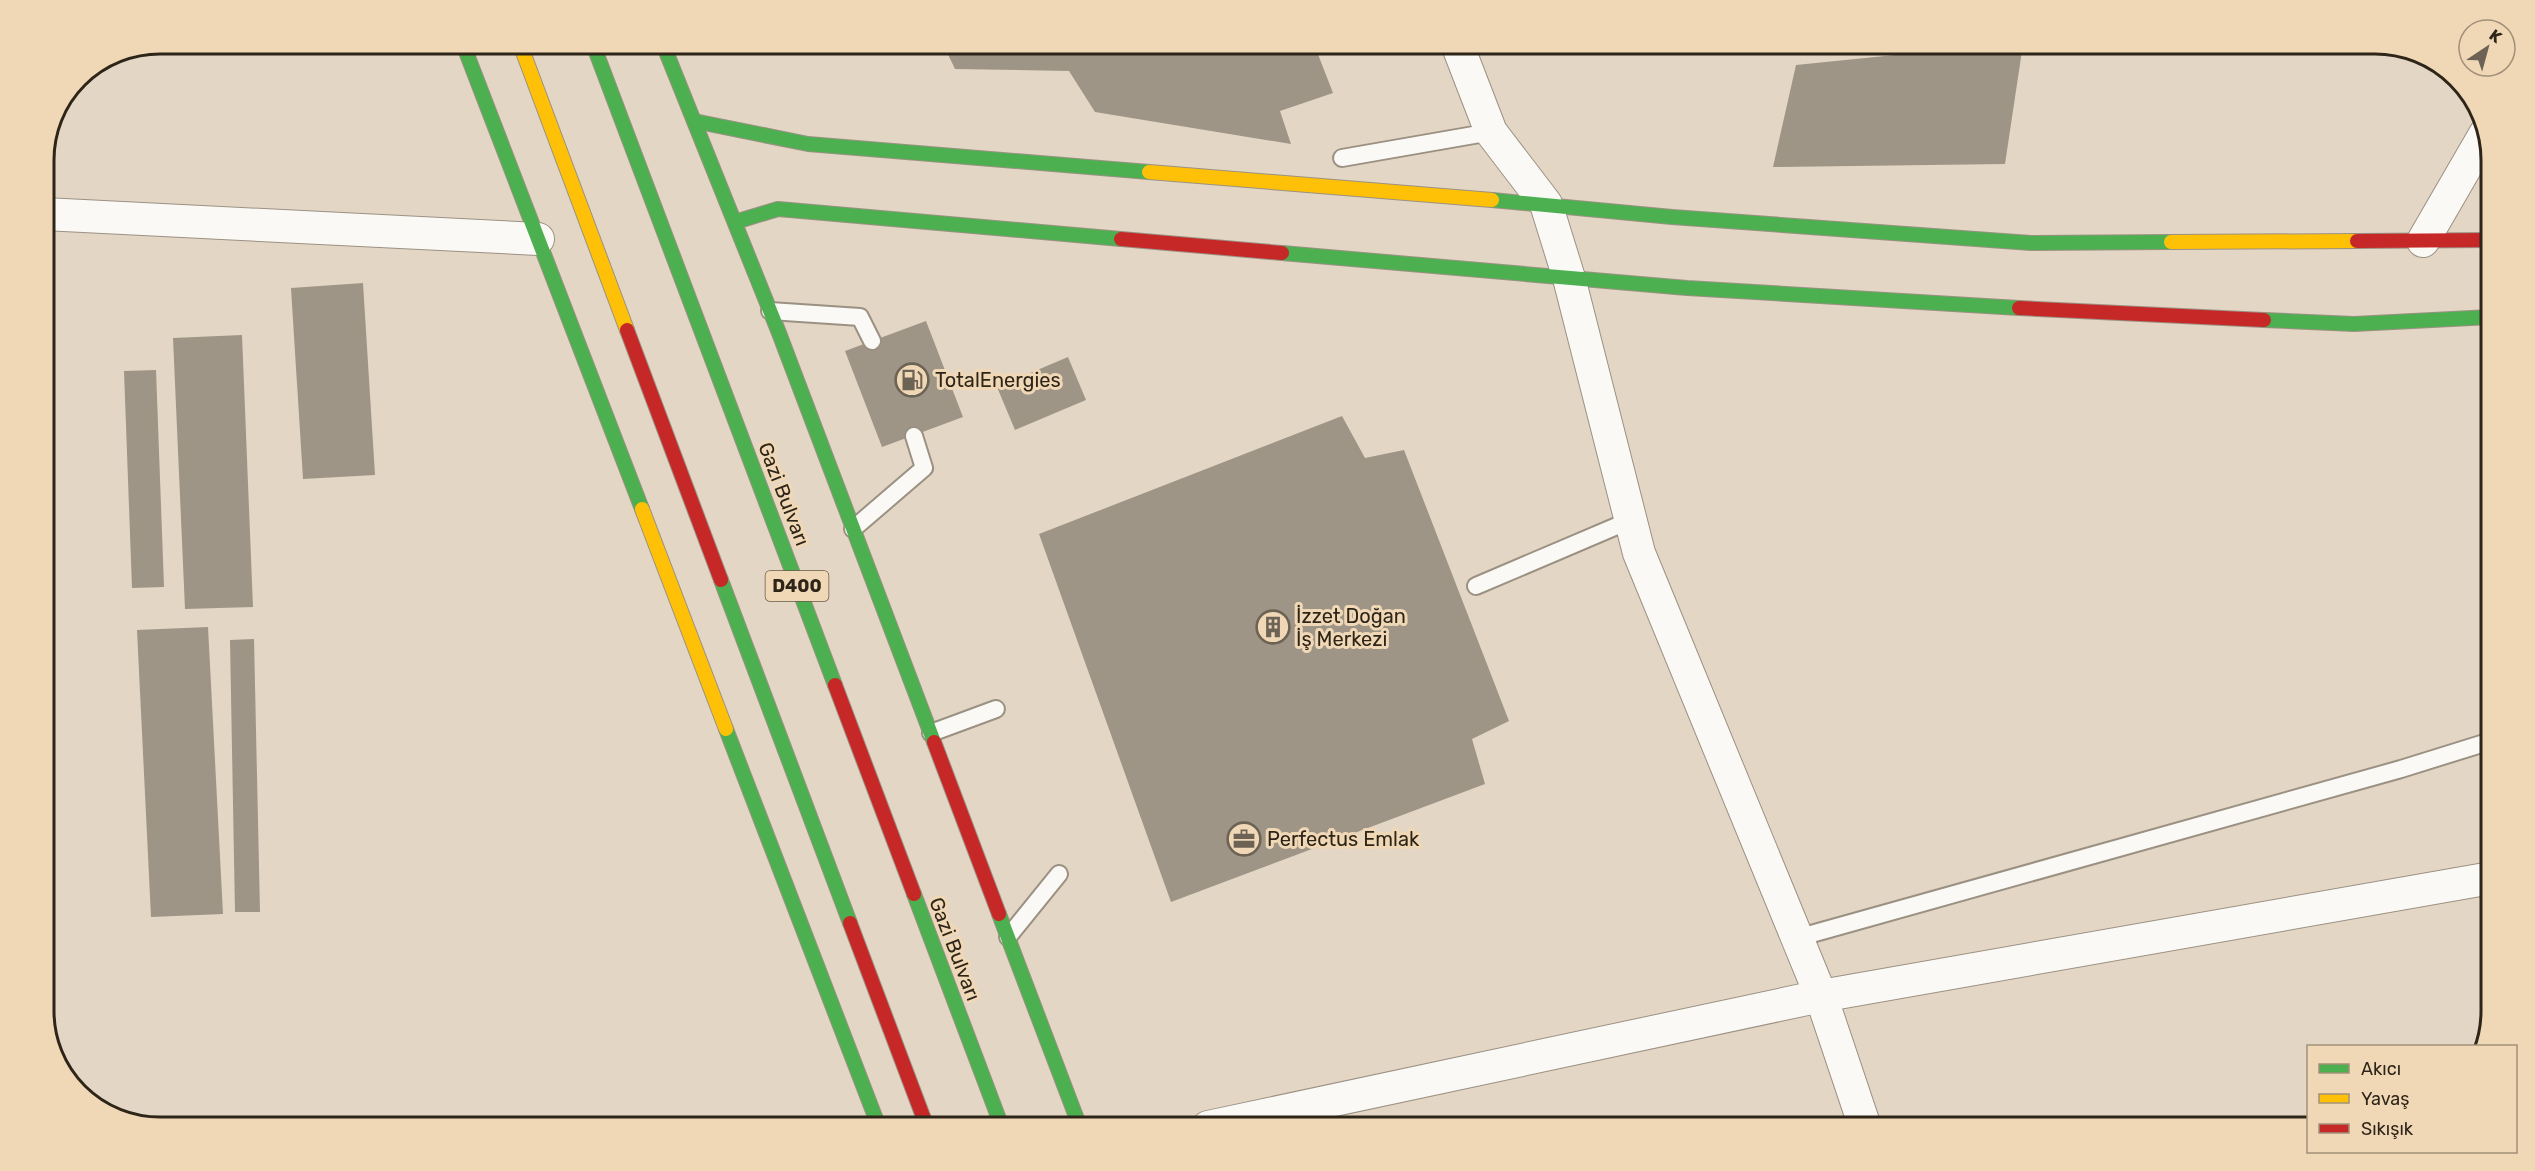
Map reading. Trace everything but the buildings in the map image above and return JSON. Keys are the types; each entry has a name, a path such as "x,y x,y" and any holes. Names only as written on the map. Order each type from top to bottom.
{"main road":[{"path":"468,54 875,1117"},
{"path":"524,54 923,1117"},
{"name":"Gazi Bulvarı","path":"597,54 998,1117"},
{"path":"667,54 770,311 1076,1117"},
{"path":"694,121 808,144 1546,204 1672,217 2031,243 2481,240"},
{"path":"735,222 778,209 1687,288 2113,314 2354,324 2481,318"}],"street":[{"path":"1461,54 1491,132 1546,204 1569,278 1639,554 1821,996 1861,1117"},
{"path":"2423,241 2480,143"},
{"path":"54,215 538,239"},
{"path":"1273,1117 1821,996 2481,880"}],"lane":[{"path":"1342,158 1491,132"},
{"path":"770,311 860,317 872,341"},
{"path":"853,529 924,468 914,436"},
{"path":"1476,586 1630,520"},
{"path":"931,733 996,709"},
{"path":"1797,938 2401,769 2481,744"},
{"path":"1008,937 1059,874"}],"traffic: fast":[{"path":"467,54 642,509"},
{"path":"597,54 835,685"},
{"path":"667,54 779,333 934,742"},
{"path":"694,121 808,144 1149,172"},
{"path":"1492,200 1672,217 2031,243 2171,242"},
{"path":"735,222 778,209 1121,239"},
{"path":"1282,253 1687,288 2019,308"},
{"path":"2264,320 2354,324 2481,318"},
{"path":"721,580 850,923"},
{"path":"726,729 875,1117"},
{"path":"914,894 998,1117"},
{"path":"999,914 1076,1117"}],"traffic: slow":[{"path":"524,54 627,330"},
{"path":"1149,172 1492,200"},
{"path":"2171,242 2357,241"},
{"path":"642,509 726,729"}],"traffic: jam":[{"path":"1121,239 1282,253"},
{"path":"2357,241 2481,240"},
{"path":"2019,308 2264,320"},
{"path":"627,330 721,580"},
{"path":"835,685 914,894"},
{"path":"934,742 999,914"},
{"path":"850,923 923,1117"}],"place":[{"name":"TotalEnergies","path":"912,380"},
{"name":"İzzet Doğan İş Merkezi","path":"1273,627"},
{"name":"Perfectus Emlak","path":"1244,839"}]}
